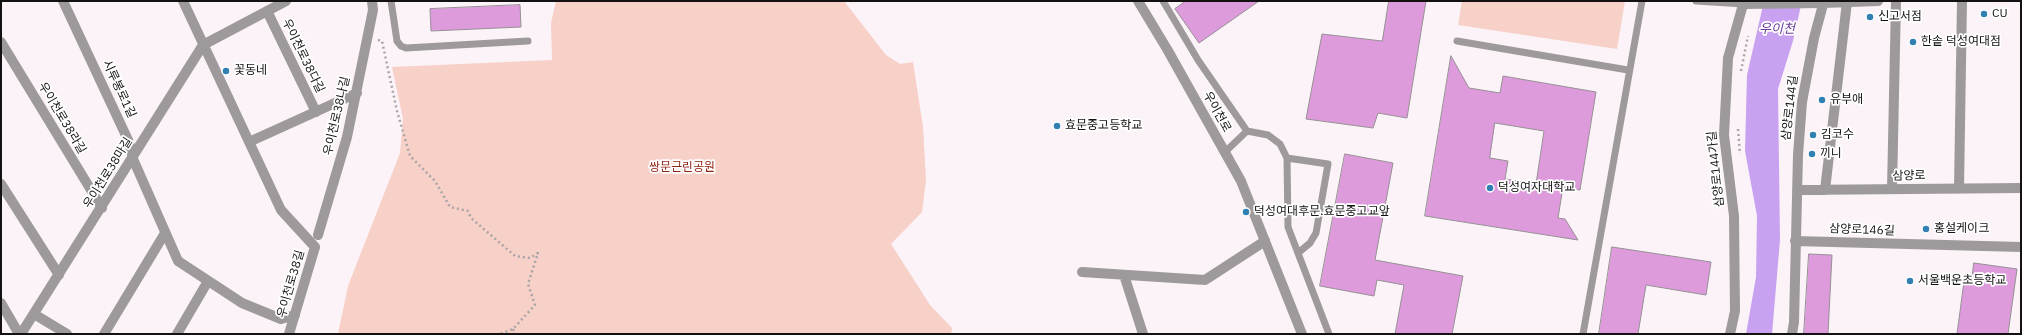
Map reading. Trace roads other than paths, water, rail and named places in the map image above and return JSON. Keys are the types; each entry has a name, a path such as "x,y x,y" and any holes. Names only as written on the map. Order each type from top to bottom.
{"street":[{"name":"시루봉로1길","path":"63,1 129,142 132,159 178,261 242,303 281,319 295,315"},
{"name":"우이천로38길","path":"183,1 281,210 315,247 290,334"},
{"path":"203,45 286,1"},
{"name":"우이천로38나길","path":"318,235 347,137 373,10 372,1"},
{"name":"우이천로","path":"1138,1 1241,181 1302,334"},
{"path":"1744,2 1878,1"},
{"path":"1892,189 1896,1"},
{"path":"1959,189 1962,1"},
{"name":"삼양로144가길","path":"1730,334 1735,311 1734,216 1724,135 1728,58 1744,2"},
{"name":"삼양로144길","path":"1795,241 1802,102 1814,38 1823,2"},
{"path":"1825,190 1847,2"},
{"name":"우이천로38다길","path":"267,11 316,112"},
{"name":"우이천로38라길","path":"1,42 102,208"},
{"name":"우이천로38마길","path":"20,334 102,208 203,45"},
{"path":"249,142 357,93"},
{"path":"1,184 59,275"},
{"name":"삼양로","path":"1797,190 2021,188"},
{"path":"104,334 165,233"},
{"path":"1082,272 1205,280 1265,241"},
{"path":"1792,334 1794,322 1795,241"},
{"name":"삼양로146길","path":"1795,241 2021,247"},
{"path":"1124,275 1143,334"},
{"path":"177,334 208,281"},
{"path":"1,303 20,334"},
{"path":"34,314 67,334"}],"lane":[{"path":"391,1 397,41 401,46 406,48 528,41"},
{"path":"1163,1 1198,60 1247,131 1268,135 1280,144 1287,158 1288,227 1329,334"},
{"path":"1583,334 1628,70 1642,1"},
{"path":"1696,1 1744,2"},
{"path":"1457,41 1628,70"},
{"path":"1225,152 1247,131"},
{"path":"1287,158 1328,164 1316,233 1310,243 1298,253"}],"water":[{"name":"우이천","path":"1764,1 1802,1 1793,41 1778,89 1780,240 1772,334 1746,334 1756,277 1757,216 1745,151 1747,75"}],"place":[{"name":"CU","path":"1984,14"},
{"name":"신고서점","path":"1870,17"},
{"name":"한솥 덕성여대점","path":"1913,42"},
{"name":"꽃동네","path":"226,71"},
{"name":"유부애","path":"1822,100"},
{"name":"효문중고등학교","path":"1057,126"},
{"name":"김코수","path":"1813,135"},
{"name":"끼니","path":"1812,154"},
{"name":"덕성여자대학교","path":"1490,188"},
{"name":"덕성여대후문.효문중고교앞","path":"1246,212"},
{"name":"홍설케이크","path":"1926,229"},
{"name":"서울백운초등학교","path":"1910,281"}],"park label":[{"name":"쌍문근린공원","path":"682,168"}]}
